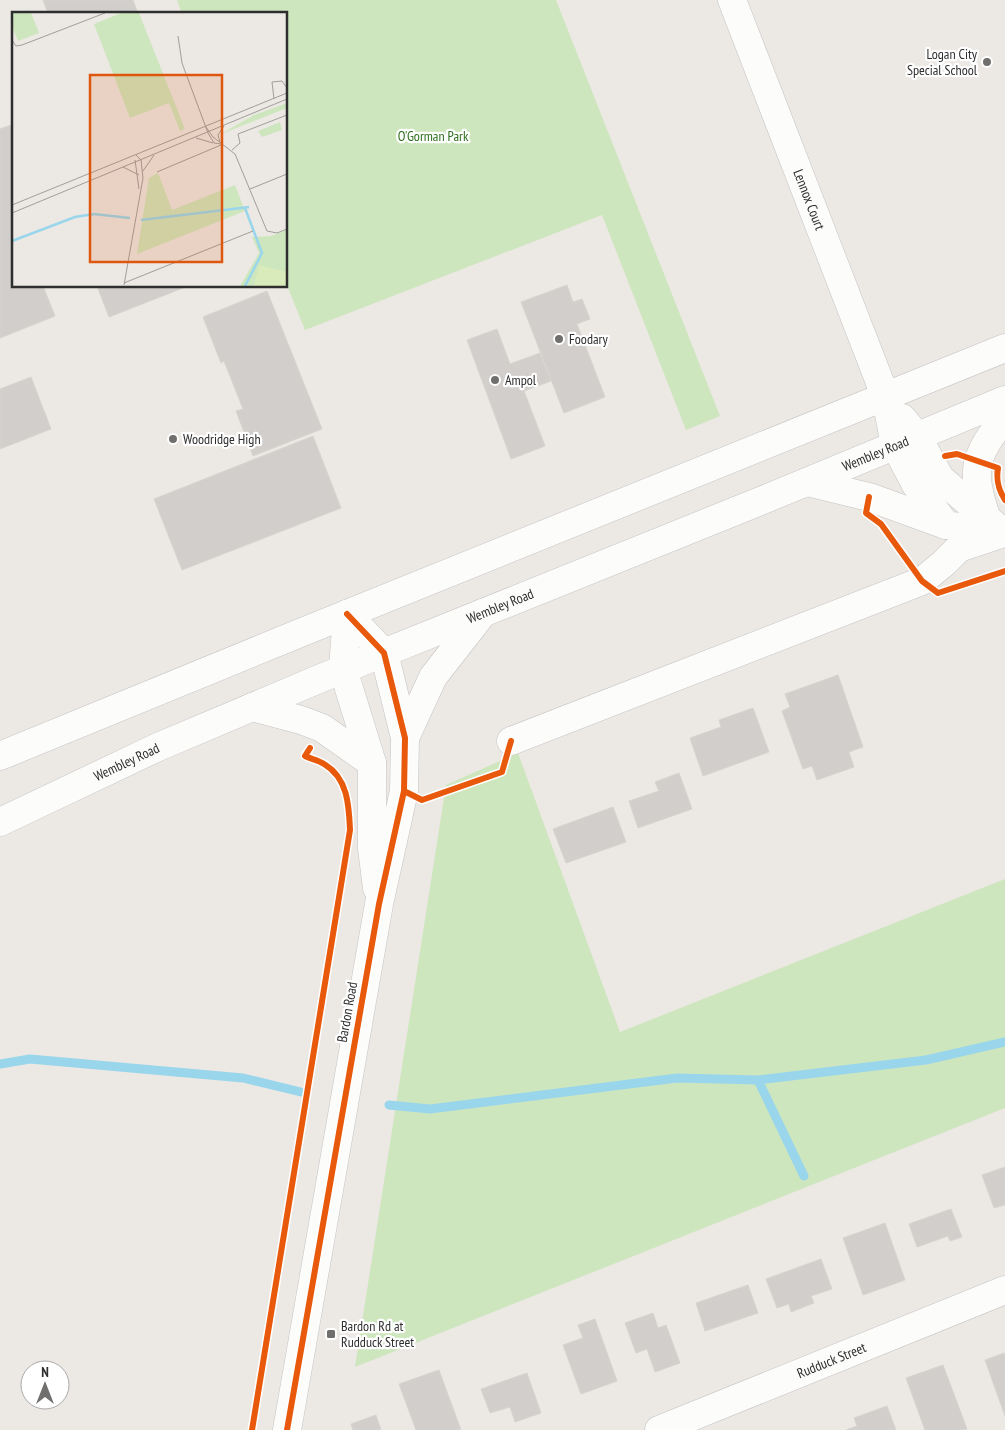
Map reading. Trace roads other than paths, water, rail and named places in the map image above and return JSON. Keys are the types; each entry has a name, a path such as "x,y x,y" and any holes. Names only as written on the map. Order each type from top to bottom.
{"street":[{"name":"Lennox Court","path":"732,0 886,398 906,441"},
{"path":"0,756 347,614 886,398 1005,348"},
{"name":"Wembley Road","path":"0,822 158,747 252,707 1005,400"},
{"path":"998,528 977,490 976,468 982,449 1005,416"},
{"path":"906,441 916,485 946,525"},
{"path":"906,441 940,478 998,528"},
{"path":"807,482 869,497 946,525 998,528"},
{"path":"512,741 922,581 960,548 998,528"},
{"path":"405,738 433,677 483,613"},
{"name":"Bardon Road","path":"287,1430 379,904 404,792 405,738 384,653 347,614"},
{"name":"Bardon Road","path":"347,614 343,669 372,763 372,848 379,904"},
{"path":"252,707 301,720 322,728 372,763"},
{"name":"Rudduck Street","path":"659,1430 1005,1290"}],"waterway":[{"path":"389,1105 430,1109 677,1078 758,1080 926,1060 1005,1042"},
{"path":"0,1064 30,1059 243,1078 301,1092"},
{"path":"758,1080 804,1176"}],"place":[{"name":"Logan City Special School","path":"987,62"},
{"name":"Foodary","path":"559,339"},
{"name":"Ampol","path":"495,380"},
{"name":"Woodridge High","path":"173,439"},
{"name":"Bardon Rd at Rudduck Street","path":"331,1334"}],"park label":[{"name":"O'Gorman Park","path":"433,136"}]}
